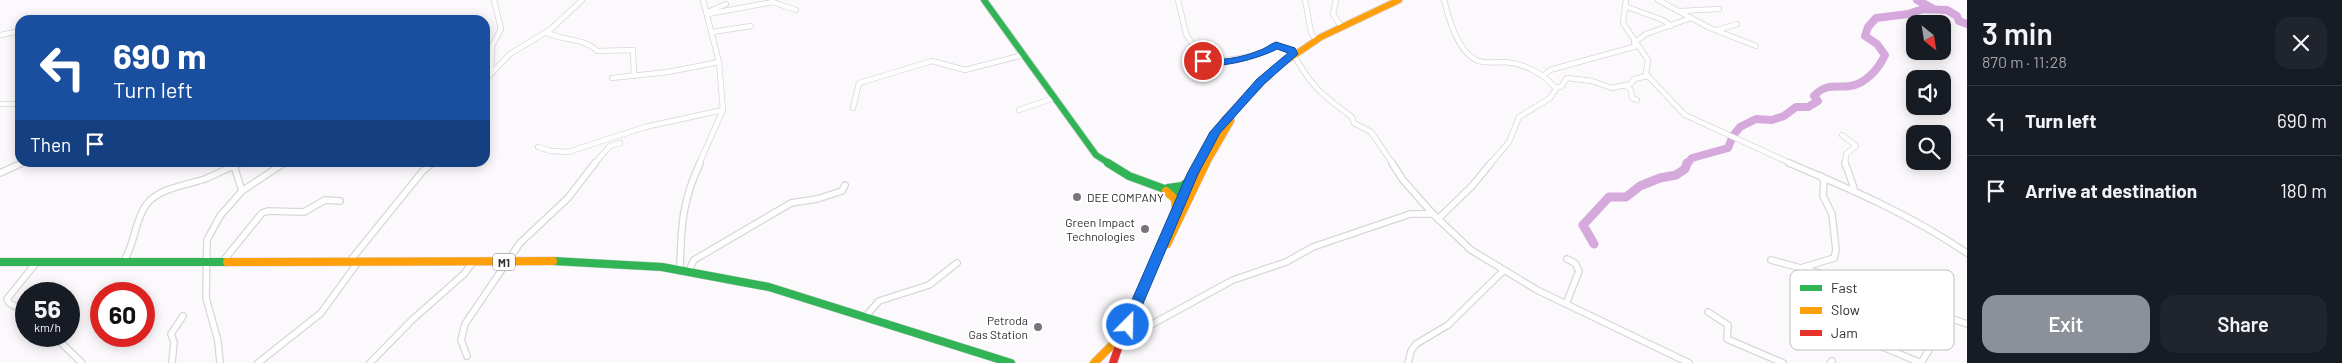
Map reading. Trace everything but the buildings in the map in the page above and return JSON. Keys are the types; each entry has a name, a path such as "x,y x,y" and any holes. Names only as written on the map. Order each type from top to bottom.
{"main road":[{"path":"984,0 989,4 1023,55 1096,155 1110,166 1134,179 1186,195"},
{"path":"1159,254 1168,242 1186,195 1189,180 1216,132 1260,82 1293,54 1315,39 1340,25 1399,0"},
{"path":"1113,363 1174,214 1230,121 1231,115"},
{"path":"1167,189 1182,186 1189,180"},
{"path":"1167,189 1175,199 1174,214"},
{"name":"M1","path":"0,262 604,263 680,269 757,283 865,317 990,360 1005,363"},
{"path":"1094,363 1108,352 1126,328"},
{"name":"M1","path":"990,360 1011,363"}],"street":[{"path":"490,74 492,46 501,29 494,0"},
{"path":"490,74 510,54 546,32 582,0"},
{"path":"680,269 681,220 685,203 692,180 723,110 719,62 708,13 703,0"},
{"path":"1178,0 1186,34 1204,62 1264,53 1276,45 1291,50 1307,79 1318,92 1352,117 1354,124 1371,132 1403,180 1457,239 1503,271 1566,304 1689,363"},
{"path":"1305,0 1311,32 1315,39"},
{"path":"1336,0 1333,14 1340,25"},
{"path":"1438,219 1455,200 1472,186 1473,181 1483,173 1510,141 1518,118 1555,94 1555,87 1544,75 1505,62 1485,62 1475,59 1460,39 1444,0"},
{"path":"1626,0 1627,7 1623,23 1635,44 1648,60 1646,69 1648,76 1684,115 1752,147 1854,189 1913,218 1967,253"},
{"path":"1658,0 1691,18 1756,46"},
{"path":"708,13 773,2 796,10"},
{"path":"708,13 726,4"},
{"path":"1627,7 1663,20 1671,26"},
{"path":"1678,11 1703,12 1711,8 1719,9"},
{"path":"1544,75 1556,68 1635,44 1646,34 1691,18"},
{"path":"1717,30 1738,24"},
{"path":"712,32 751,26"},
{"path":"0,35 15,32"},
{"path":"546,32 556,38 592,45 597,51 633,50 634,76"},
{"path":"853,108 859,83 908,67 937,61 965,70 1023,55"},
{"path":"612,78 719,62"},
{"path":"1555,87 1561,86 1567,78 1592,81 1612,88 1631,84 1634,79 1647,78 1648,76"},
{"path":"1625,85 1631,90 1632,98 1637,100"},
{"path":"1019,110 1054,98"},
{"path":"0,104 15,104"},
{"path":"538,147 551,151 568,152 645,127 723,110"},
{"path":"1842,135 1856,146 1846,154 1844,161 1854,189"},
{"path":"467,356 461,340 461,333 506,262 520,243 568,198 601,154 610,146 620,143"},
{"path":"0,173 15,166"},
{"path":"123,262 131,252 136,228 148,201 174,188 198,181 232,167"},
{"path":"234,167 242,191"},
{"path":"220,363 218,341 206,298 206,245 211,231 220,216 242,191 278,167"},
{"path":"349,262 427,167"},
{"path":"1800,268 1834,258 1836,250 1832,214 1823,196 1824,181 1821,176"},
{"path":"689,270 694,260 791,203 817,199 842,191 845,185"},
{"path":"222,262 262,213 304,212 325,200 340,201"},
{"path":"1126,328 1145,328 1151,326 1233,280 1286,262 1313,247 1410,214 1433,214"},
{"path":"1566,304 1579,271 1575,263 1568,259"},
{"path":"1771,260 1806,270"},
{"path":"21,282 37,262"},
{"path":"258,363 321,313 358,262"},
{"path":"370,363 412,320 464,274 473,262"},
{"path":"865,317 879,301 929,285 956,263"},
{"path":"1408,363 1411,351 1416,344 1448,325 1503,271"},
{"path":"15,289 7,299 9,303 15,306"},
{"path":"1708,312 1728,325 1727,339 1783,363"},
{"path":"172,363 174,342 171,334 183,316"},
{"path":"1954,319 1967,324"},
{"path":"65,347 82,363"},
{"path":"1890,350 1921,363 1930,350"}],"waterway":[{"path":"1917,0 1932,8"},
{"path":"1732,137 1740,127 1756,119 1772,120 1784,116 1796,107 1808,107 1818,101 1814,96 1823,89 1856,85 1867,79 1876,70 1885,55 1877,44 1865,36 1868,27 1876,18 1908,14 1923,9 1947,10 1957,16 1959,21 1967,24"},
{"path":"1687,164 1692,158 1728,148 1732,138"},
{"path":"1594,244 1583,225 1609,197 1626,197 1640,186 1660,178 1676,175 1685,169 1687,163"}],"traffic: fast":[{"path":"984,0 1096,155 1129,176 1189,198"},
{"path":"1168,188 1182,186 1189,181"},
{"path":"553,261 662,267 769,287 1011,363"},
{"path":"0,262 227,262"}],"traffic: slow":[{"path":"1277,67 1321,37 1351,21 1399,0"},
{"path":"1167,244 1207,161 1231,121 1231,115"},
{"path":"1166,191 1175,199 1176,208"},
{"path":"227,262 553,261"},
{"path":"1094,363 1120,337"}],"traffic: jam":[{"path":"1113,363 1124,331 1193,173 1225,119 1277,67"}],"place":[{"name":"DEE COMPANY","path":"1077,197"},
{"name":"Green Impact Technologies","path":"1145,229"},
{"name":"Petroda Gas Station","path":"1038,327"}],"route":[{"path":"1128,325 1174,214 1207,146 1225,119 1231,115 1260,82 1293,54 1291,50 1276,45 1264,53 1243,58 1207,63 1203,61"}]}
